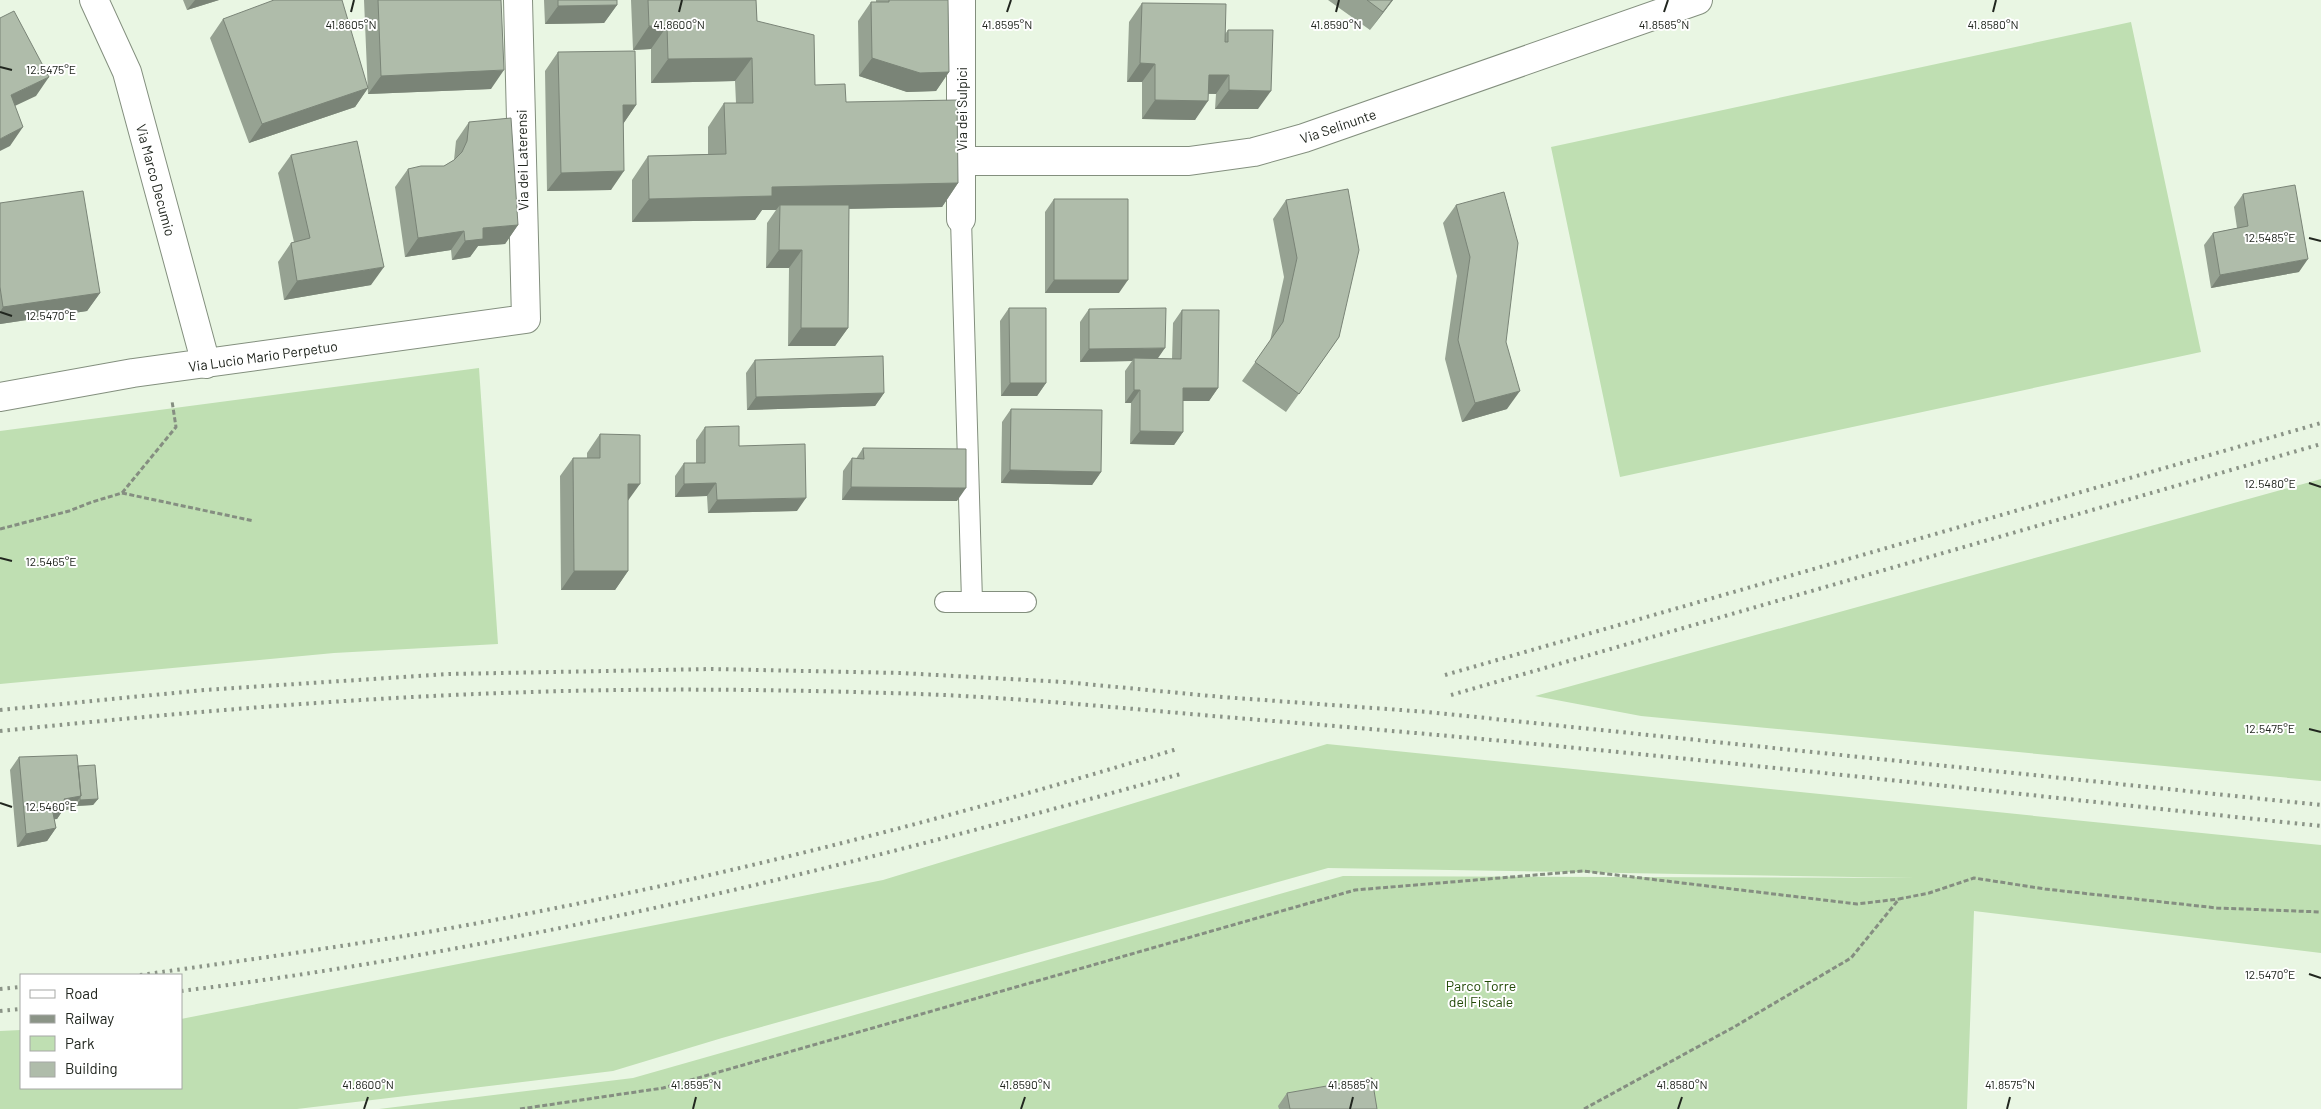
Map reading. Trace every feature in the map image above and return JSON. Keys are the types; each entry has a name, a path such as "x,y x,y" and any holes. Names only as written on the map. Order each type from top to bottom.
{"street":[{"name":"Via Marco Decumio","path":"94,0 127,72 206,364"},
{"name":"Via dei Laterensi","path":"518,0 526,319"},
{"name":"Via dei Sulpici","path":"961,0 961,219"},
{"name":"Via Selinunte","path":"961,161 1172,162 1210,159 1254,152 1304,138 1698,0"},
{"name":"Via Lucio Mario Perpetuo","path":"0,397 167,368 526,319"}],"lane":[{"path":"961,219 972,601"},
{"path":"945,602 1026,602"}],"path":[{"path":"122,494 176,427 167,368"},
{"path":"0,529 69,511 92,502 122,494 254,521"},
{"path":"520,1109 663,1088 1355,890 1583,871 1857,904 1929,893 1974,878 2045,889 2217,908 2321,912"},
{"path":"1584,1109 1734,1027 1851,958 1899,899"}],"green space":[{"path":"2131,22 2201,352 1620,477 1551,147"},
{"path":"479,368 498,644 334,653 0,684 0,431"},
{"path":"2321,479 2321,781 1641,716 1535,696"},
{"name":"Parco Torre del Fiscale","path":"1327,744 2321,845 2321,953 1974,911 1967,1109 379,1109 633,1078 1343,876 1915,878 1328,868 722,1038 613,1071 297,1109 0,1109 0,1031 20,1030 20,1089 182,1089 182,1019 883,880"}],"building":[{"path":"274,0 342,0 368,88 262,124 223,19"},
{"path":"378,0 501,0 504,70 381,76"},
{"path":"558,0 617,0 617,5 558,6"},
{"path":"648,0 756,0 757,21 814,35 815,85 845,84 846,102 957,100 958,183 772,187 772,196 649,199 648,156 726,154 724,103 753,103 752,58 668,59 667,26 649,26"},
{"path":"889,0 948,0 949,72 920,73 872,58 871,2 889,2"},
{"path":"1367,0 1392,0 1383,12"},
{"path":"1142,3 1226,4 1225,42 1228,42 1228,30 1273,30 1271,91 1229,90 1229,75 1209,75 1208,101 1155,100 1155,64 1140,63"},
{"path":"14,11 49,77 11,95 23,127 0,139 0,18"},
{"path":"635,51 636,105 623,105 624,171 561,173 558,52"},
{"path":"511,118 518,225 483,228 483,239 465,241 464,231 418,238 408,169 421,166 444,166 454,160 462,152 467,141 469,122"},
{"path":"357,141 384,267 297,281 291,243 310,238 291,155"},
{"path":"2295,185 2308,259 2220,275 2213,233 2248,226 2243,194"},
{"path":"1348,189 1359,250 1339,337 1299,394 1255,362 1283,322 1297,258 1286,200"},
{"path":"83,191 100,293 3,307 0,287 0,203"},
{"path":"1504,192 1518,243 1506,342 1520,391 1475,403 1458,340 1470,257 1456,205"},
{"path":"1054,199 1128,199 1128,280 1054,280"},
{"path":"780,205 849,205 848,328 801,328 802,250 779,250"},
{"path":"1009,308 1046,308 1046,383 1010,383"},
{"path":"1166,308 1165,348 1089,349 1089,309"},
{"path":"1182,310 1219,310 1218,388 1183,388 1183,432 1140,431 1140,390 1134,390 1134,358 1181,359"},
{"path":"883,356 884,393 756,397 755,360"},
{"path":"1011,409 1102,410 1101,472 1010,470"},
{"path":"739,426 739,446 805,444 806,498 717,500 716,483 684,484 684,463 705,463 705,427"},
{"path":"600,434 640,435 640,484 628,484 628,571 574,571 573,458 600,458"},
{"path":"863,448 966,449 966,488 851,487 852,458 864,459"},
{"path":"77,755 81,796 64,799 66,806 52,808 56,828 26,834 19,757"},
{"path":"95,765 98,799 80,800 78,766"},
{"path":"1372,1078 1377,1109 1290,1109 1287,1093"}],"railway":[{"path":"1445,675 2321,423"},
{"path":"1451,695 2321,444"},
{"path":"0,710 204,690 449,674 712,669 901,673 1064,682 1222,697 1428,712 2321,805"},
{"path":"0,731 251,708 376,699 502,693 598,690 695,690 935,695 1075,704 1526,743 2321,826"},
{"path":"147,974 422,933 643,890 733,870 911,825 1177,749"},
{"path":"182,991 435,952 687,901 936,840 1184,773"},
{"path":"0,989 20,987"},
{"path":"0,1011 20,1009"}]}
